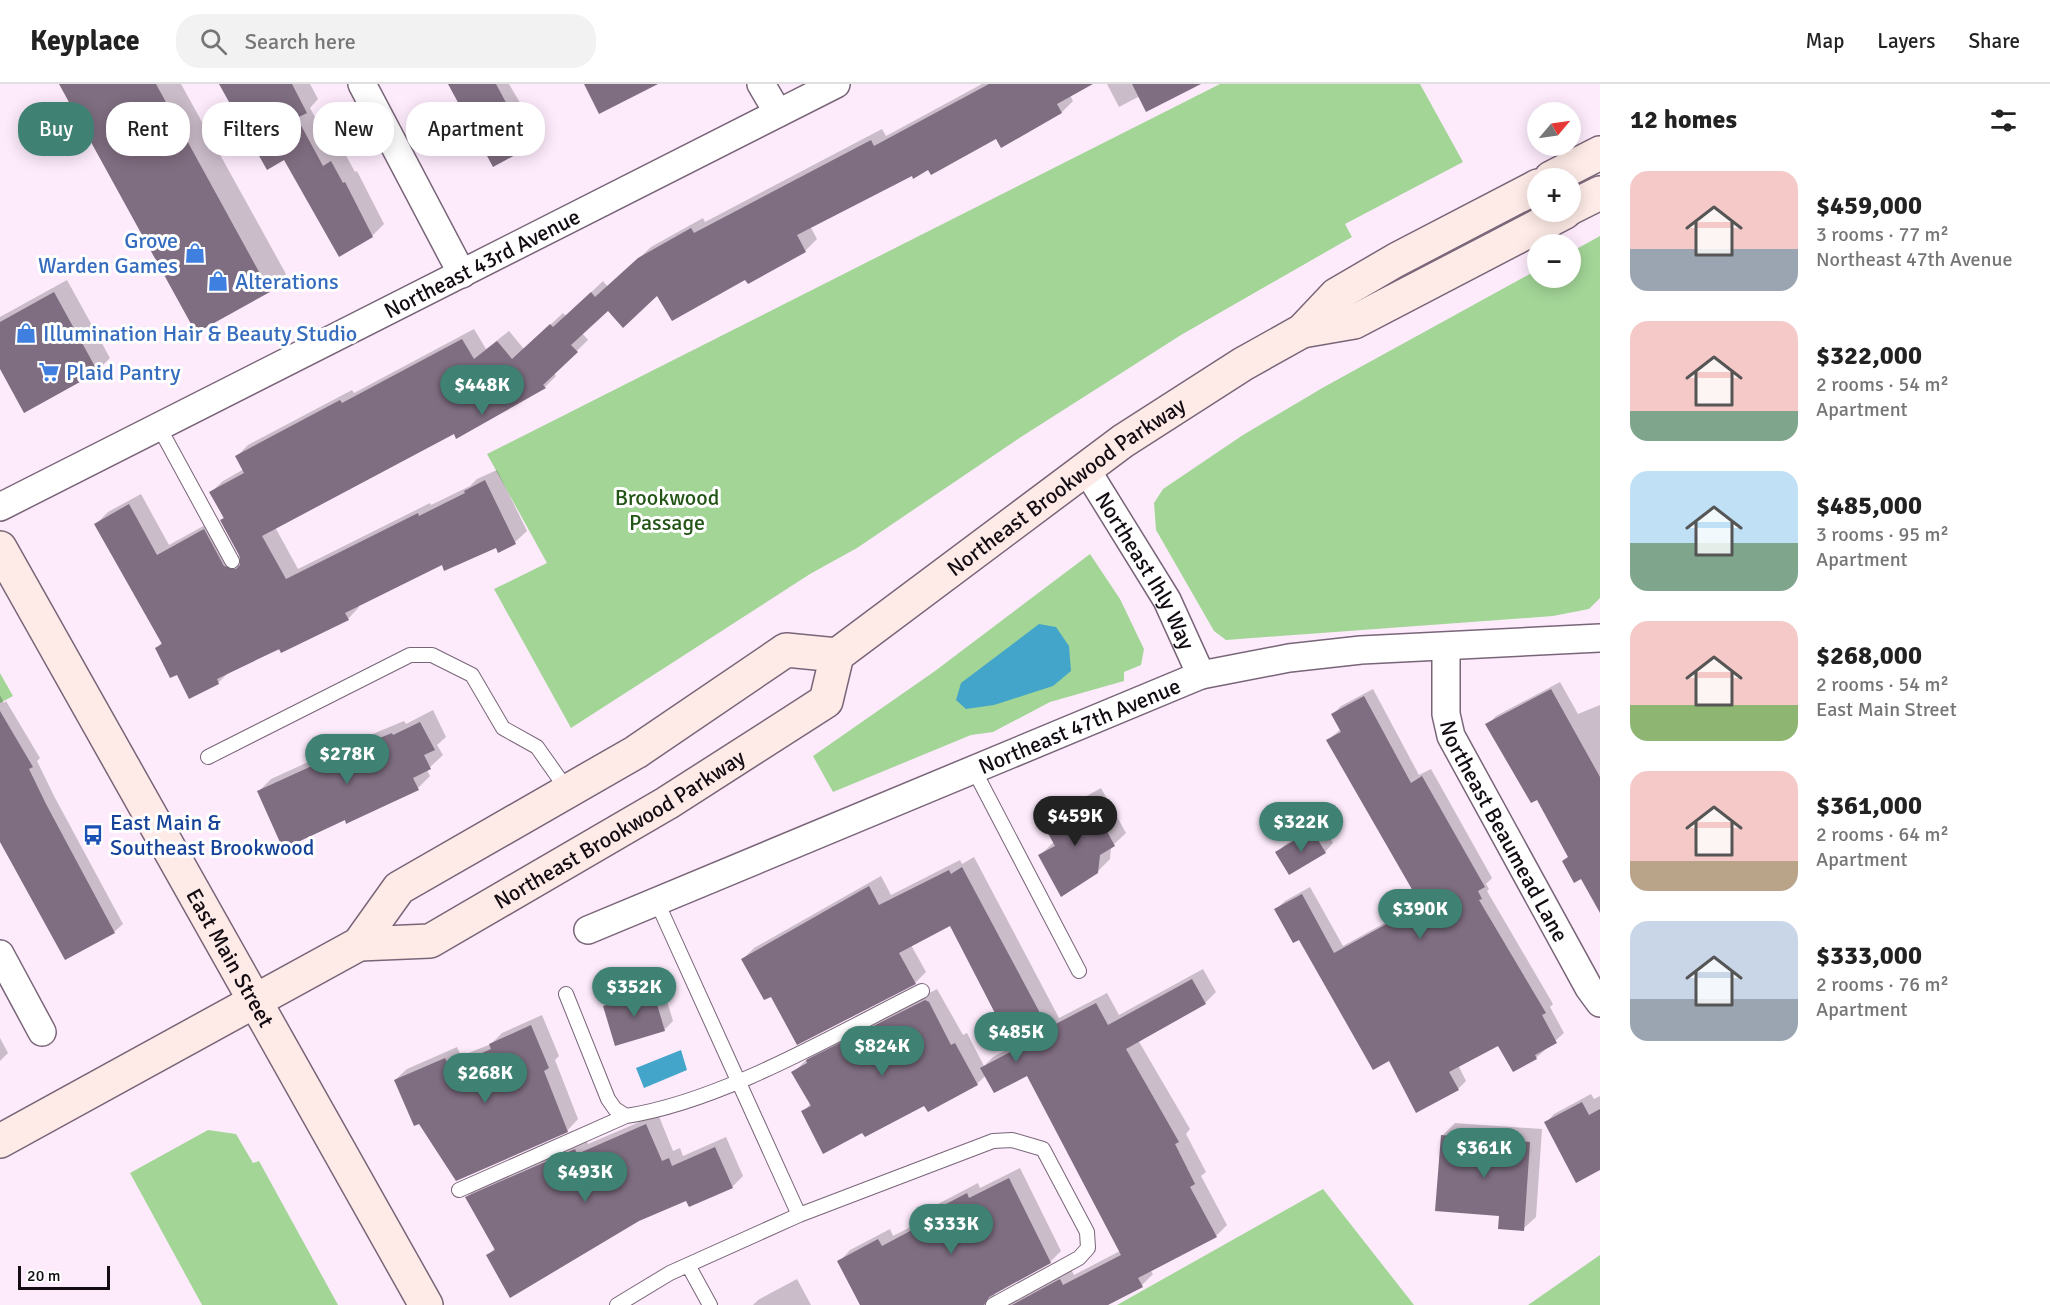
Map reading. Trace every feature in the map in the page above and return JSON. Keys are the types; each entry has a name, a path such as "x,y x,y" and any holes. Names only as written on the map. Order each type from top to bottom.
{"main road":[{"path":"1571,168 1600,153"},
{"name":"Northeast Brookwood Parkway","path":"359,944 430,941 667,803 826,701 837,655 1123,441 1244,364 1302,331 1336,295 1396,260 1527,192"},
{"path":"1581,202 1600,193"},
{"name":"Northeast Brookwood Parkway","path":"1302,331 1354,322 1546,222"},
{"name":"East Main Street","path":"0,548 426,1305"},
{"name":"Northeast Brookwood Parkway","path":"0,1141 359,944 399,888 636,752 786,650 837,655"}],"street":[{"path":"362,84 462,274"},
{"path":"761,84 778,113"},
{"name":"Northeast 43rd Avenue","path":"0,507 836,84"},
{"name":"Northeast Ihly Way","path":"1086,469 1167,600 1201,675"},
{"name":"Northeast 47th Avenue","path":"588,930 1201,675 1289,658 1361,650 1600,638"},
{"name":"Northeast Beaumead Lane","path":"1446,647 1446,714 1451,736 1589,988 1600,1003"},
{"path":"0,954 42,1032"}],"lane":[{"path":"159,427 232,561"},
{"path":"208,757 410,656 421,654 432,656 472,675 503,728 537,747 569,792"},
{"path":"974,770 1078,971"},
{"path":"657,902 799,1215"},
{"path":"459,1190 626,1116 644,1113 738,1082 922,991"},
{"path":"566,994 608,1099 615,1109 626,1116"},
{"path":"617,1305 688,1265 799,1215 993,1141 1020,1141 1043,1149 1087,1232 1088,1248 1079,1258 993,1305"},
{"path":"688,1265 710,1305"}],"green space":[{"name":"Brookwood Passage","path":"1220,84 1420,84 1463,162 1345,224 1352,237 1181,335 1021,437 857,548 810,574 571,728 494,589 547,563 487,454"},
{"path":"1600,236 1600,598 1589,609 1553,616 1226,640 1214,631 1156,530 1154,503 1163,489 1243,435 1324,387 1527,275 1527,288 1581,288 1581,246"},
{"path":"1090,554 1120,599 1144,649 1141,665 1124,672 1124,681 1050,702 993,732 971,735 833,792 813,756 935,671"},
{"path":"0,673 13,696 0,703"},
{"path":"208,1130 236,1134 253,1163 259,1161 338,1305 202,1305 130,1173"},
{"path":"1323,1189 1414,1305 1117,1305"},
{"path":"1600,1255 1600,1305 1528,1305"}],"water":[{"path":"1039,624 1056,627 1069,646 1071,671 1053,686 994,705 966,709 956,700 961,683"},
{"path":"681,1050 687,1070 644,1088 636,1068"}],"building":[{"path":"59,84 156,84 166,102 106,102 106,156 190,156 190,146 270,292 196,333 94,148 94,102 69,102"},
{"path":"219,84 292,84 307,113 301,116 301,102 229,102"},
{"path":"448,84 496,84 506,102 458,102"},
{"path":"584,84 658,84 599,114"},
{"path":"989,84 1093,84 1057,104 1062,113 1001,148 996,139 931,175 928,170 913,179 912,176 797,235 806,252 748,284 745,280 672,321 657,296 623,328 608,311 571,345 578,352 543,385 546,388 456,439 454,434 262,536 286,579 418,513 419,516 465,493 464,491 485,480 516,544 498,553 496,548 444,571 442,565 345,613 349,620 281,653 279,649 217,679 219,684 189,699 177,675 170,678 155,648 162,644 94,524 129,504 157,555 204,529 224,566 236,569 240,565 240,557 220,520 224,518 209,492 244,473 235,456 340,400 342,403 462,339 474,359 497,341 512,359 550,324 553,327 591,292 595,297 638,258 691,228 694,233 871,140 874,146"},
{"path":"1132,84 1201,84 1146,112"},
{"path":"301,125 313,148 313,156 318,156 323,166 331,161 343,183 345,182 373,237 339,257 284,160 267,170 259,156 301,156"},
{"path":"487,156 513,156 493,167"},
{"path":"54,292 98,372 24,413 0,369 0,322"},
{"path":"1551,689 1600,777 1600,913 1581,879 1574,883 1562,861 1568,857 1537,800 1531,803 1485,724"},
{"path":"1364,696 1411,783 1422,776 1485,887 1478,891 1482,899 1479,900 1546,1013 1542,1015 1557,1043 1535,1055 1537,1059 1513,1072 1498,1046 1449,1072 1459,1090 1416,1113 1389,1061 1373,1070 1299,940 1293,943 1274,909 1302,894 1334,953 1421,905 1326,740 1341,732 1331,714"},
{"path":"0,711 33,767 29,769 46,804 115,933 65,960 0,842"},
{"path":"420,722 435,750 424,755 431,769 413,778 419,790 346,824 345,820 283,849 257,791 325,760 392,733 393,735"},
{"path":"1089,799 1115,846 1100,855 1098,873 1061,897 1038,855 1055,846 1043,824"},
{"path":"1312,830 1326,853 1289,875 1275,852"},
{"path":"962,867 1048,1028 1096,1003 1108,1025 1192,979 1206,1004 1126,1049 1179,1142 1175,1144 1195,1184 1190,1187 1217,1237 1138,1278 1143,1287 1108,1305 1012,1305 1060,1279 1063,1285 1121,1255 1027,1076 994,1093 980,1068 1014,1050 950,926 899,953 916,984 797,1045 771,997 764,1000 741,959 869,886 879,905 949,870 951,874"},
{"path":"653,991 665,1031 615,1046 603,1006"},
{"path":"925,1000 929,1002 951,1045 955,1043 978,1085 928,1112 924,1106 865,1137 862,1133 823,1154 801,1111 811,1106 791,1072 807,1063 806,1060"},
{"path":"531,1025 549,1068 544,1071 568,1132 456,1181 419,1124 414,1126 394,1080 445,1058 450,1067 491,1049 489,1044"},
{"path":"1582,1102 1589,1115 1600,1109 1600,1170 1576,1183 1544,1122"},
{"path":"646,1124 662,1161 669,1158 672,1166 715,1147 733,1188 689,1207 686,1201 639,1221 510,1298 486,1255 495,1250 465,1197 575,1149 577,1154"},
{"path":"1441,1135 1530,1142 1524,1231 1498,1229 1499,1216 1435,1211"},
{"path":"1009,1178 1051,1263 989,1297 984,1305 860,1305 837,1261 878,1239 882,1246 929,1221 925,1215 967,1193 969,1198"}],"place":[{"name":"Grove Warden Games","path":"195,253"},
{"name":"Alterations","path":"218,281"},
{"name":"Illumination Hair & Beauty Studio","path":"26,333"},
{"name":"Plaid Pantry","path":"49,372"},
{"name":"East Main & Southeast Brookwood","path":"93,835"}]}
